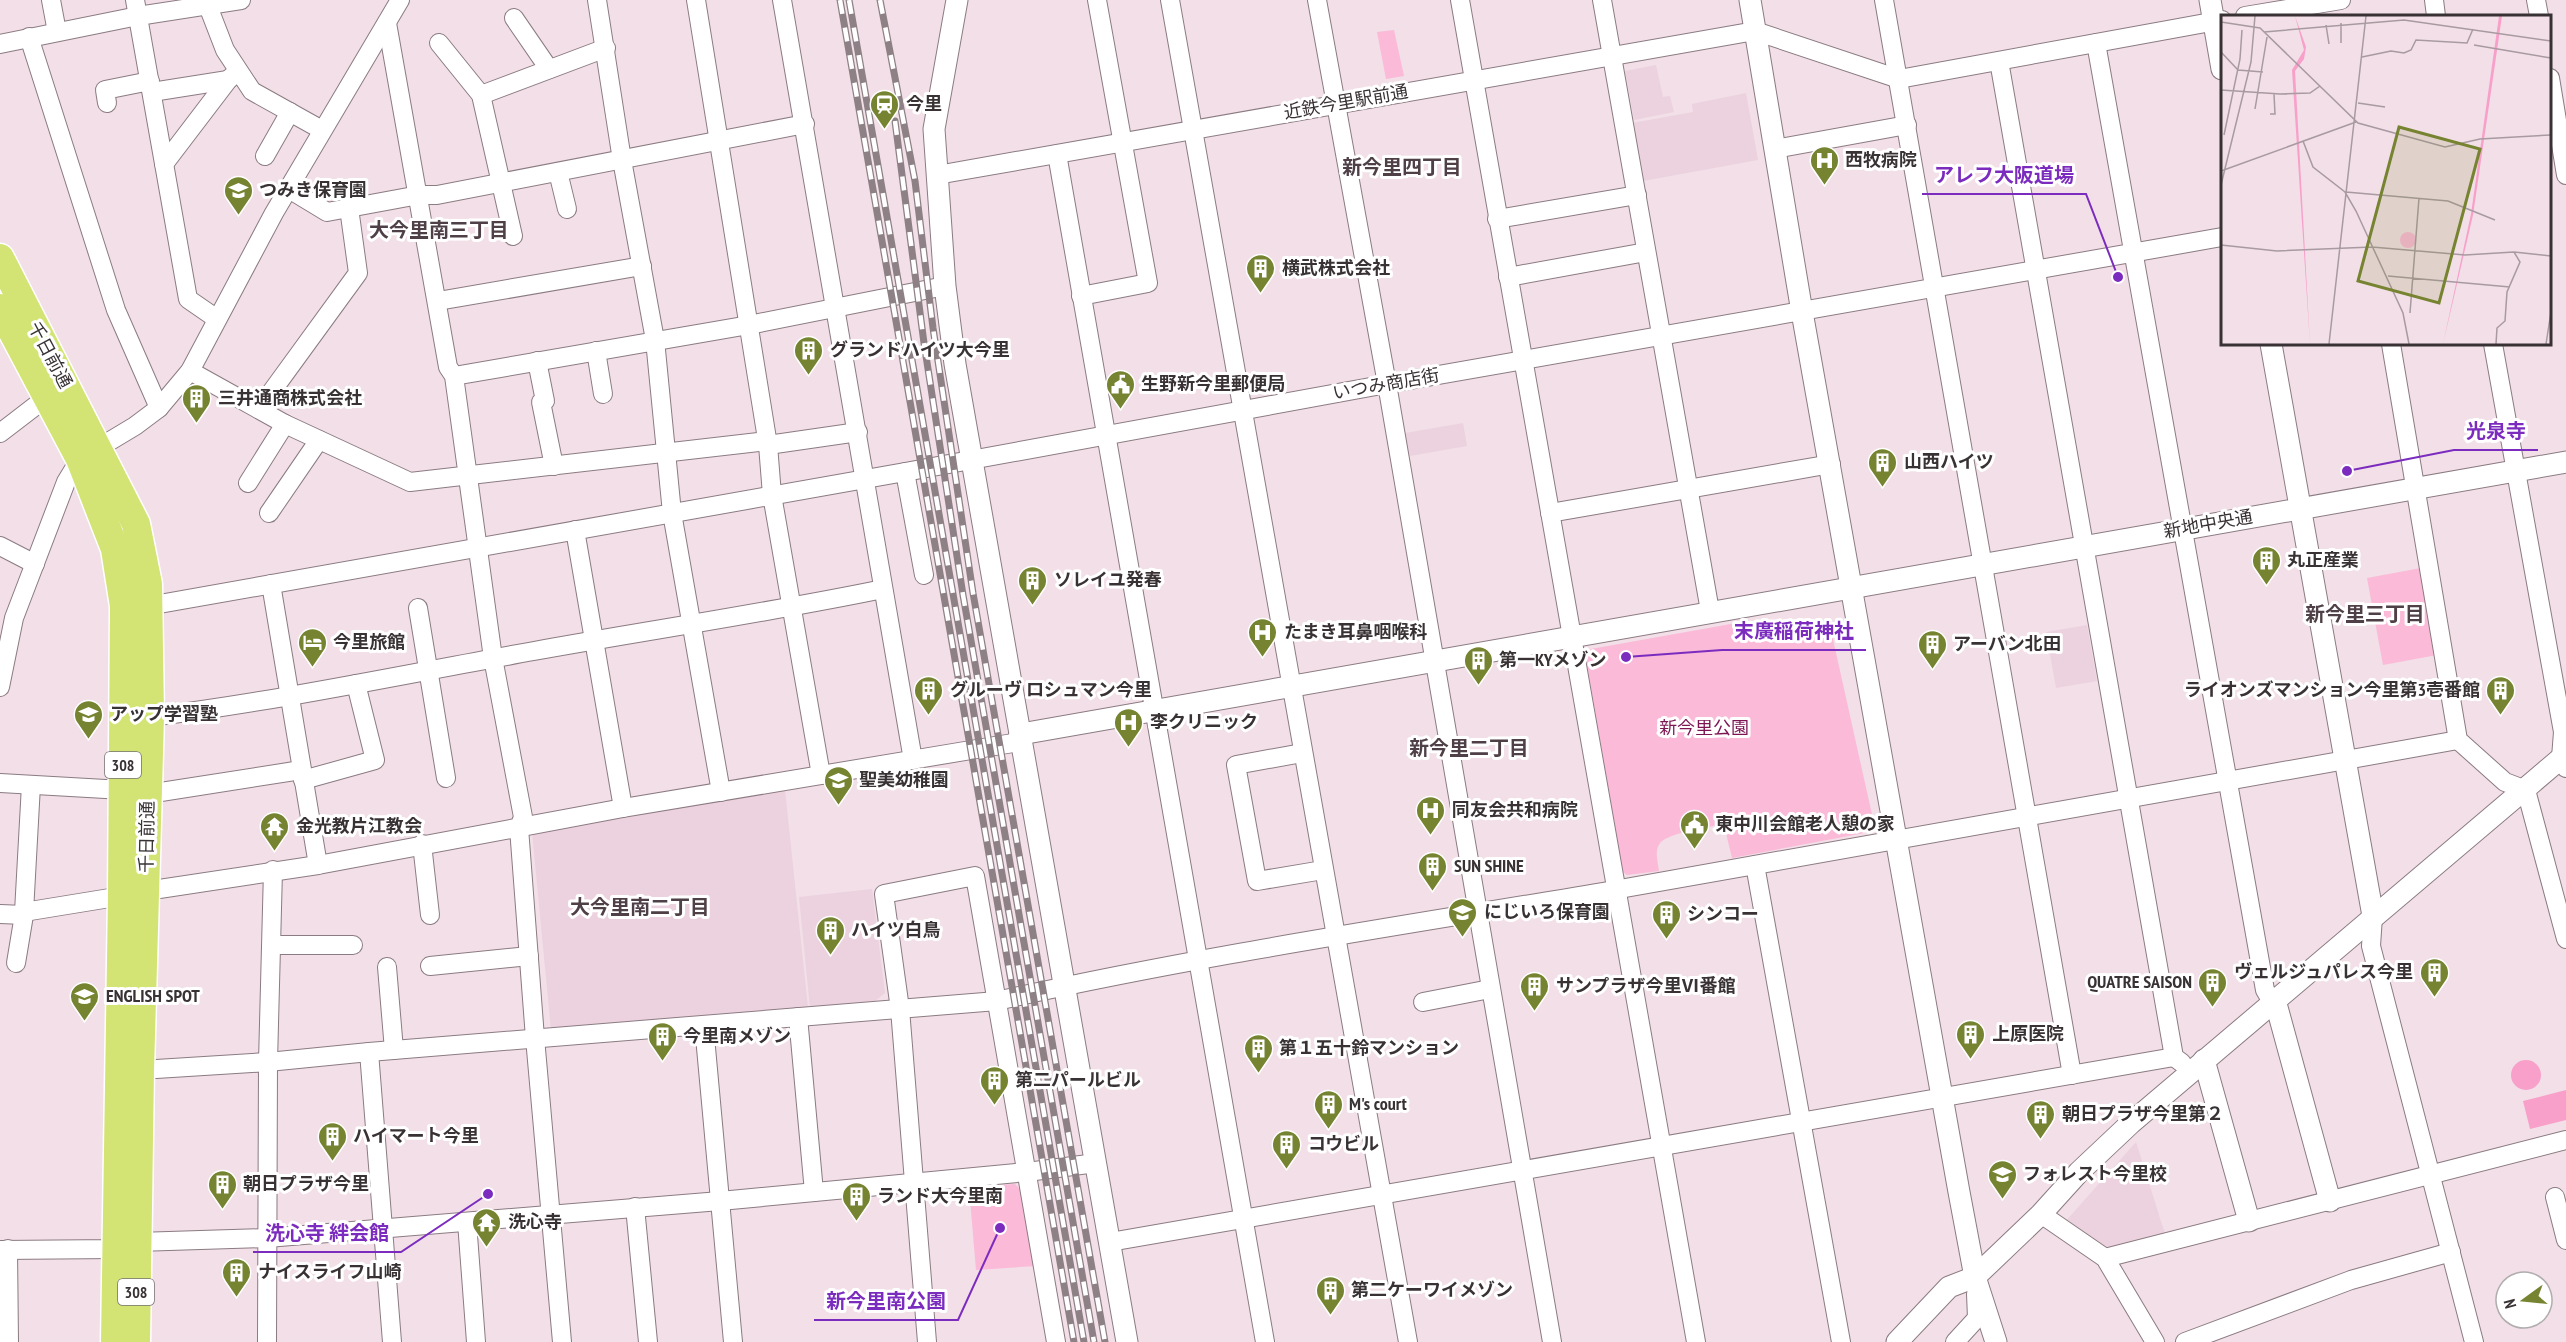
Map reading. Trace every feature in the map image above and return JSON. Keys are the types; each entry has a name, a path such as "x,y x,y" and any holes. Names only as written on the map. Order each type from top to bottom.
{"highway":[{"name":"千日前通","path":"0,258 89,453 115,549 124,606 135,792 126,1246 136,1342"},
{"name":"千日前通","path":"0,308 46,396 89,453 136,524 145,562 150,717 135,792"},
{"name":"千日前通","path":"115,1342 126,1246 140,1070 134,894"}],"street":[{"path":"51,0 57,32"},
{"path":"0,44 57,32 137,8 241,0"},
{"path":"597,0 622,160 656,340 672,513 721,792"},
{"path":"696,0 749,325 767,443 772,495 821,775"},
{"path":"782,0 837,307 913,760"},
{"path":"957,0 934,129 945,286 971,460 1127,1342"},
{"path":"1081,296 1148,283 1097,0"},
{"path":"1170,0 1334,937 1408,1342"},
{"path":"1317,0 1387,384 1552,1342"},
{"path":"1460,0 1696,1342"},
{"path":"1602,0 1710,611"},
{"path":"1750,0 1802,312 1831,464 1942,1098 1975,1277 1996,1342"},
{"path":"1884,0 2072,1075"},
{"path":"2210,0 2218,21 2221,50"},
{"path":"2433,0 2436,15"},
{"path":"2536,0 2539,15"},
{"path":"0,687 14,618 66,482 89,453 135,426 159,408 190,371 322,130 387,23 397,2"},
{"path":"216,3 225,50 233,75 252,91 322,130"},
{"path":"2252,15 2334,5"},
{"path":"137,8 188,299 217,320"},
{"path":"514,18 549,69"},
{"path":"1755,31 1899,79 2218,21"},
{"path":"387,23 448,367 454,376 493,658 523,817 519,828 562,1342"},
{"name":"近鉄今里駅前通","path":"937,175 1755,31"},
{"path":"29,37 116,310 159,408"},
{"path":"439,43 481,95 513,237"},
{"path":"2096,43 2265,990 2274,1001 2330,1201"},
{"path":"481,95 606,48"},
{"path":"1999,61 2034,272 2174,1057"},
{"path":"107,103 105,90 233,75"},
{"path":"164,164 233,75"},
{"path":"2551,84 2566,176 2551,180"},
{"path":"265,156 290,112"},
{"path":"289,189 327,212 502,183 805,124"},
{"path":"1775,149 1907,125"},
{"path":"1057,154 1264,1342"},
{"path":"558,172 567,210"},
{"path":"1497,219 1637,195"},
{"path":"259,409 358,273 349,208"},
{"name":"いつみ商店街","path":"148,606 2221,237"},
{"path":"1508,277 1646,252"},
{"path":"438,301 642,266"},
{"path":"454,376 749,325 945,286"},
{"path":"2271,345 2373,916 2371,946 2474,1342"},
{"path":"2391,345 2458,740 2505,782 2526,790 2559,883 2566,939"},
{"path":"1897,1342 1949,1287 1975,1277 2131,1123 2373,916 2564,760 2563,732 2493,345"},
{"path":"596,351 603,394"},
{"path":"537,361 545,401 541,402 554,466"},
{"path":"190,371 285,424 410,482 858,432"},
{"path":"0,432 46,396"},
{"path":"248,483 285,424"},
{"path":"269,513 319,440"},
{"name":"新地中央通","path":"1021,734 2566,462"},
{"path":"1550,513 1831,464"},
{"path":"905,472 924,575"},
{"path":"575,530 623,808"},
{"path":"0,546 35,564"},
{"path":"271,584 318,865"},
{"path":"150,717 356,684 593,640 792,608 883,589"},
{"path":"418,608 446,778"},
{"path":"0,783 135,792 302,775 375,760 356,684"},
{"path":"0,914 24,914 273,870 318,865 623,808 1013,743 1021,734"},
{"path":"140,1070 268,1062 997,1001 1065,986 1334,937 1616,890 2458,740"},
{"path":"1302,753 1236,765 1257,881 1323,870"},
{"path":"16,963 24,914 31,785"},
{"path":"422,844 430,915"},
{"path":"1755,865 1799,1123 1840,1342"},
{"path":"267,1342 268,1062 273,870"},
{"path":"927,1342 900,1009 884,894 975,876 1056,1342"},
{"path":"272,945 353,945"},
{"path":"430,966 529,956"},
{"path":"387,967 394,1050"},
{"path":"1423,1002 1490,989"},
{"path":"798,1017 814,1192"},
{"path":"704,1026 733,1342"},
{"path":"369,1052 392,1342"},
{"path":"1110,1242 1382,1197 2174,1057 2198,1066"},
{"path":"2198,1066 2249,1221"},
{"path":"2105,1258 2566,1140"},
{"path":"9,1342 4,1250 267,1238 467,1222 1027,1172 1096,1162"},
{"path":"2555,1197 2566,1240"},
{"path":"635,1207 648,1342"},
{"path":"2041,1214 2105,1258 2155,1342"},
{"path":"467,1222 476,1342"},
{"path":"2185,1342 2352,1280 2451,1252"},
{"path":"1955,1342 1977,1318 1975,1277"}],"shaded area":[{"path":"1656,65 1663,97 1670,96 1674,112 1634,120 1625,71"},
{"path":"1746,93 1758,160 1643,181 1632,123 1693,112 1692,104"},
{"path":"1463,423 1467,446 1410,456 1405,433"},
{"path":"2087,625 2097,681 2056,688 2046,632"},
{"path":"785,790 808,1008 551,1030 532,832"},
{"path":"872,889 885,993 875,1001 810,1008 799,897"},
{"path":"2526,1060 2532,1061 2540,1069 2540,1081 2532,1089 2526,1090 2520,1089 2512,1081 2511,1075 2512,1069 2520,1061"},
{"path":"2566,1090 2566,1120 2530,1129 2523,1101"},
{"path":"2136,1142 2165,1234 2111,1251 2065,1222"}],"green space":[{"path":"1394,30 1404,76 1386,79 1377,32"},
{"path":"2421,568 2437,655 2383,665 2367,578"},
{"name":"新今里公園","path":"1821,621 1830,626 1873,819 1864,833 1732,858 1725,829 1718,825 1664,839 1657,849 1659,871 1627,875 1623,872 1585,653 1591,649 1742,622 1748,639"},
{"path":"1015,1184 1021,1190 1036,1266 976,1270 969,1187"}],"railway":[{"path":"840,0 1074,1342"},
{"path":"849,0 1084,1342"},
{"path":"880,0 915,181 933,328 973,593 1105,1342"},
{"path":"895,121 924,343 963,595 1094,1342"}],"place":[{"name":"今里","path":"885,130"},
{"name":"西牧病院","path":"1824,186"},
{"name":"つみき保育園","path":"238,216"},
{"name":"アレフ大阪道場","path":"2118,277"},
{"name":"横武株式会社","path":"1261,294"},
{"name":"グランドハイツ大今里","path":"809,376"},
{"name":"生野新今里郵便局","path":"1120,410"},
{"name":"三井通商株式会社","path":"197,424"},
{"name":"光泉寺","path":"2347,471"},
{"name":"山西ハイツ","path":"1883,488"},
{"name":"丸正産業","path":"2266,586"},
{"name":"ソレイユ発春","path":"1033,606"},
{"name":"末廣稲荷神社","path":"1626,657"},
{"name":"たまき耳鼻咽喉科","path":"1263,658"},
{"name":"今里旅館","path":"312,668"},
{"name":"アーバン北田","path":"1932,670"},
{"name":"第一KYメゾン","path":"1478,686"},
{"name":"グルーヴ ロシュマン今里","path":"929,716"},
{"name":"ライオンズマンション今里第3壱番館","path":"2501,716"},
{"name":"アップ学習塾","path":"89,740"},
{"name":"李クリニック","path":"1129,748"},
{"name":"聖美幼稚園","path":"838,806"},
{"name":"同友会共和病院","path":"1431,836"},
{"name":"東中川会館老人憩の家","path":"1694,850"},
{"name":"金光教片江教会","path":"275,852"},
{"name":"SUN SHINE","path":"1433,892"},
{"name":"にじいろ保育園","path":"1463,938"},
{"name":"シンコー","path":"1666,940"},
{"name":"ハイツ白鳥","path":"830,956"},
{"name":"ヴェルジュパレス今里","path":"2434,998"},
{"name":"QUATRE SAISON","path":"2213,1008"},
{"name":"サンプラザ今里Ⅵ番館","path":"1535,1012"},
{"name":"ENGLISH SPOT","path":"85,1022"},
{"name":"上原医院","path":"1971,1060"},
{"name":"今里南メゾン","path":"662,1062"},
{"name":"第１五十鈴マンション","path":"1258,1074"},
{"name":"第二パールビル","path":"994,1106"},
{"name":"M's court","path":"1328,1130"},
{"name":"朝日プラザ今里第２","path":"2041,1140"},
{"name":"ハイマート今里","path":"332,1162"},
{"name":"コウビル","path":"1287,1170"},
{"name":"洗心寺 絆会館","path":"488,1194"},
{"name":"フォレスト今里校","path":"2002,1200"},
{"name":"朝日プラザ今里","path":"222,1210"},
{"name":"ランド大今里南","path":"856,1222"},
{"name":"新今里南公園","path":"1000,1228"},
{"name":"洗心寺","path":"487,1248"},
{"name":"ナイスライフ山崎","path":"237,1298"},
{"name":"第二ケーワイメゾン","path":"1330,1316"}],"district":[{"name":"新今里四丁目","path":"1402,167"},
{"name":"大今里南三丁目","path":"439,230"},
{"name":"新今里三丁目","path":"2365,614"},
{"name":"新今里二丁目","path":"1469,748"},
{"name":"大今里南二丁目","path":"640,907"}]}
